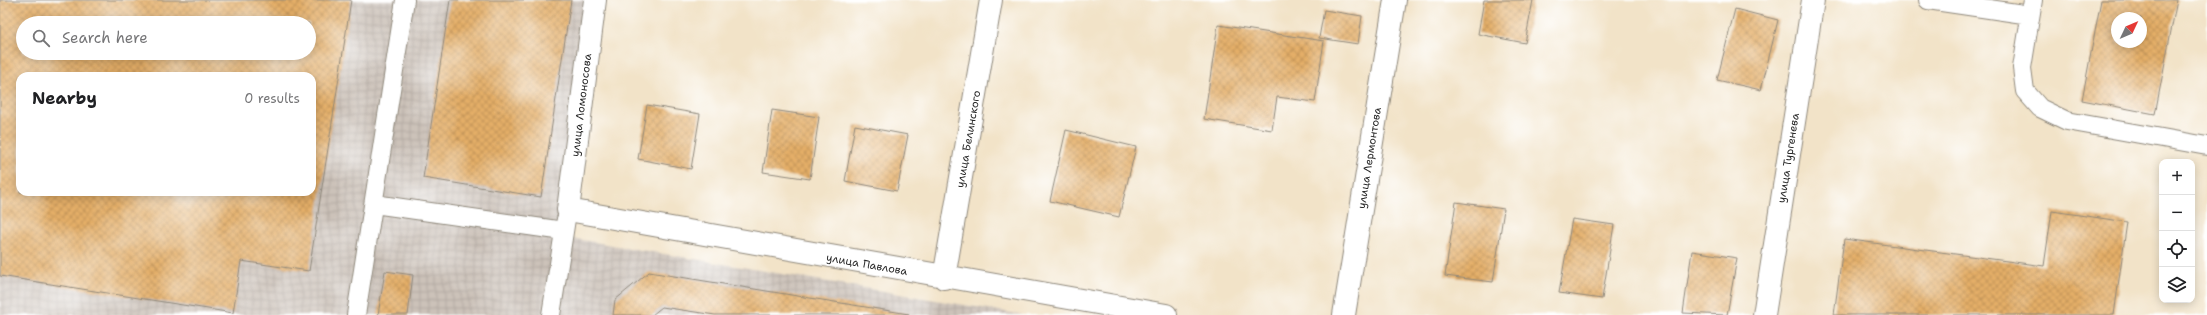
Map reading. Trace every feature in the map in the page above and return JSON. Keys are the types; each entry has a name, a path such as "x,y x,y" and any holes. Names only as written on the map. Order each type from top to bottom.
{"street":[{"name":"улица Ломоносова","path":"566,220 594,0"},
{"name":"улица Белинского","path":"944,278 991,0"},
{"name":"улица Лермонтова","path":"1344,315 1395,0"},
{"name":"улица Тургенева","path":"1764,315 1813,0"},
{"name":"улица Павлова","path":"566,220 944,278 1166,315"}],"lane":[{"path":"356,315 405,0"},
{"path":"1928,0 2032,7 2022,68 2025,91 2040,108 2068,121 2207,146"},
{"path":"374,204 566,220 551,315"}],"shaded area":[{"path":"0,0 602,0 570,238 1023,315 0,315"}],"building":[{"path":"0,0 351,0 309,271 241,261 233,313 0,276"},
{"path":"450,0 571,0 541,197 423,178"},
{"path":"1484,0 1533,0 1525,43 1478,34"},
{"path":"2101,0 2177,0 2155,114 2082,100"},
{"path":"1735,9 1778,20 1761,90 1717,80"},
{"path":"1324,10 1362,16 1358,44 1319,38"},
{"path":"1218,25 1324,41 1315,102 1277,97 1272,130 1204,119"},
{"path":"647,105 700,114 691,169 638,159"},
{"path":"772,110 819,117 810,179 763,172"},
{"path":"855,125 908,135 897,191 845,181"},
{"path":"1066,130 1136,147 1119,217 1050,201"},
{"path":"1456,202 1504,209 1493,282 1445,276"},
{"path":"2052,211 2127,222 2114,315 1834,315 1844,239 2044,266"},
{"path":"1572,219 1614,225 1602,299 1559,293"},
{"path":"1692,251 1737,258 1727,315 1683,313"},
{"path":"385,271 413,275 408,315 378,315"},
{"path":"649,272 909,314 715,315 662,307 652,315 613,315 615,300"}]}
